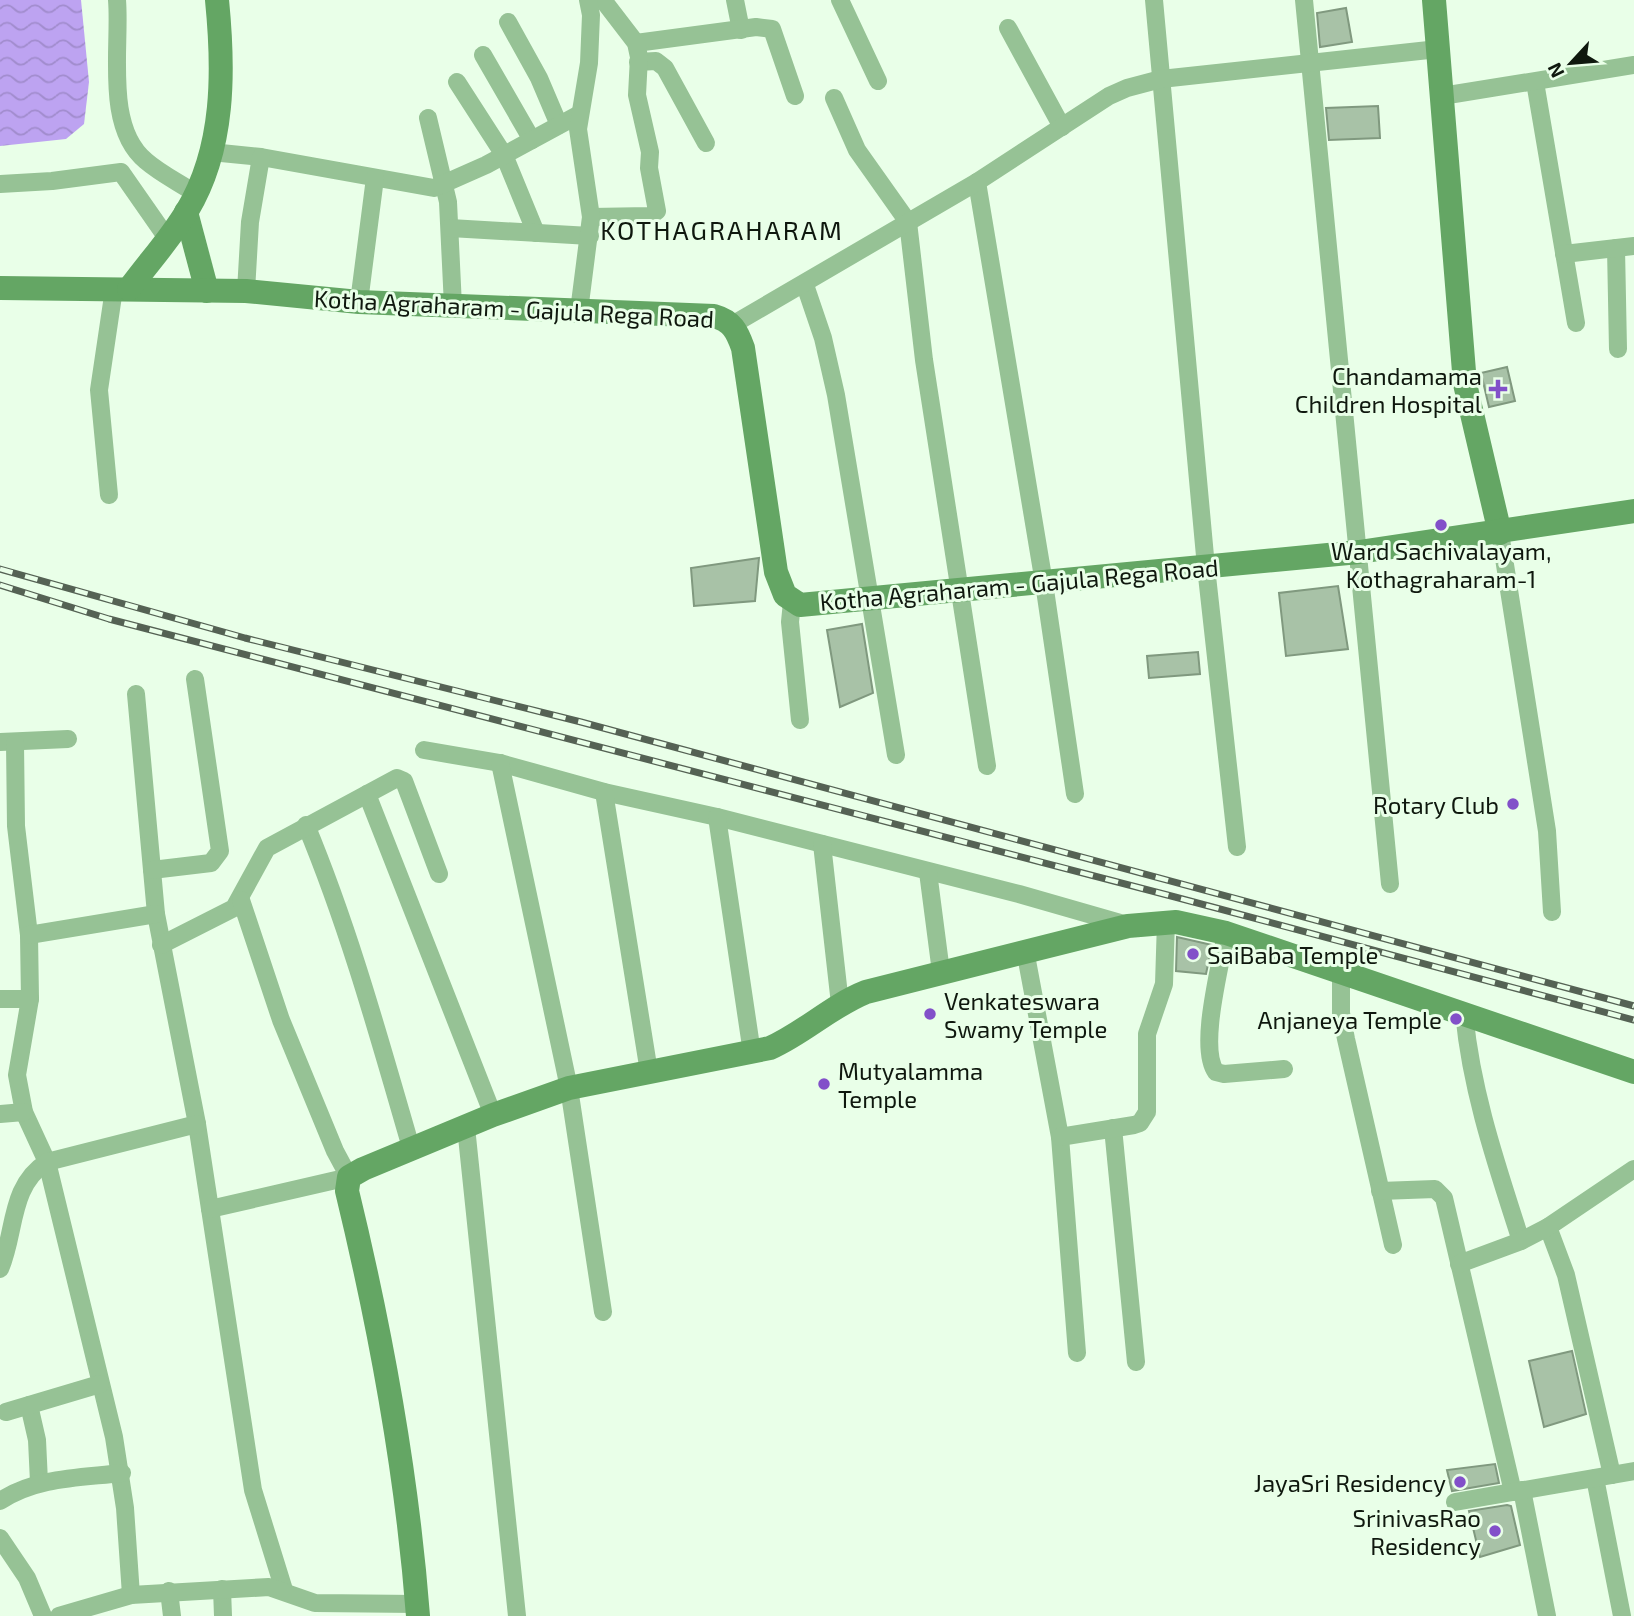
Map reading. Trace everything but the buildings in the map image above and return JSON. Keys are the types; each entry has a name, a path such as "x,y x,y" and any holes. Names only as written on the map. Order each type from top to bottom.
{"street":[{"path":"117,0 115,80 128,135 146,162 191,203 207,290"},
{"path":"109,495 99,390 122,289 167,238 191,203 211,152 219,100 221,39 217,0"},
{"path":"579,311 591,217 578,115 589,63 591,15 588,0"},
{"path":"591,217 650,216 657,211 649,168 650,152 637,95 636,43 603,0"},
{"path":"735,0 740,30"},
{"path":"840,0 878,81"},
{"path":"1154,0 1206,567 1237,847"},
{"path":"1304,0 1390,884"},
{"path":"1434,0 1465,384 1500,533 1547,831 1552,912"},
{"path":"508,22 539,78 559,125"},
{"path":"1008,28 1062,127"},
{"path":"636,43 740,30 772,29 795,96"},
{"path":"732,325 977,183 1109,96 1127,88 1161,79 1311,65 1438,49"},
{"path":"483,55 532,140"},
{"path":"638,62 656,61 665,68 706,143"},
{"path":"1442,96 1634,65"},
{"path":"457,82 503,155 536,233"},
{"path":"1535,82 1576,323"},
{"path":"834,98 857,150 908,222 924,360 987,766"},
{"path":"211,152 261,157 424,188 445,185 578,115"},
{"path":"428,118 445,185 450,228 453,306"},
{"path":"246,291 250,222 261,157"},
{"path":"0,184 52,181 121,172 167,238"},
{"path":"359,302 375,178"},
{"path":"977,183 1044,583 1075,793"},
{"path":"450,228 590,236"},
{"path":"1564,254 1625,247 1618,349"},
{"path":"804,285 823,338 836,395 896,755"},
{"name":"Kotha Agraharam - Gajula Rega Road","path":"0,288 246,291 359,302 714,316 732,325 743,348 776,572 785,596 800,605 1359,552 1634,511"},
{"path":"792,602 790,622 800,720"},
{"path":"152,870 211,863 219,851 194,679"},
{"path":"136,694 161,945 197,1124 253,1490 284,1590"},
{"path":"68,739 7,743 29,934 30,999 17,1075 24,1112 47,1161 122,1473 131,1595"},
{"path":"424,750 500,763 604,792 717,817 1128,926"},
{"path":"500,763 569,1088 603,1312"},
{"path":"161,945 226,915 242,900 258,861 267,848 390,780 401,778 439,874"},
{"path":"604,792 649,1072"},
{"path":"366,794 493,1115"},
{"path":"717,817 752,1053"},
{"path":"306,825 333,888 412,1150"},
{"path":"822,844 840,1004"},
{"path":"928,872 941,972"},
{"path":"60,1616 89,1612 131,1595 269,1587 284,1590 315,1610 417,1610 404,1476 371,1290 347,1191 349,1177 335,1151 281,1020 242,900"},
{"path":"29,934 156,914"},
{"path":"1060,1137 1140,1123 1147,1112 1147,1034 1164,984 1166,922"},
{"path":"210,1209 349,1177 493,1115 569,1088 752,1053 790,1039 840,1004 880,988 1024,950 1128,926 1166,922 1226,933 1634,1072"},
{"path":"1226,933 1209,1039 1212,1067 1216,1072 1224,1074 1284,1069"},
{"path":"1024,950 1060,1137 1077,1353"},
{"path":"1341,972 1344,1026 1393,1245"},
{"path":"0,999 30,999"},
{"path":"1464,1012 1473,1078 1482,1115 1521,1241"},
{"path":"0,1114 24,1112"},
{"path":"0,1269 11,1236 22,1186 47,1161 197,1124"},
{"path":"466,1127 517,1616"},
{"path":"1113,1128 1136,1362"},
{"path":"1459,1264 1521,1241 1548,1227 1634,1169"},
{"path":"1380,1191 1441,1191 1518,1491 1547,1616"},
{"path":"1548,1227 1566,1275 1604,1477 1622,1616"},
{"path":"6,1412 100,1384"},
{"path":"29,1405 36,1433 39,1482"},
{"path":"1455,1502 1634,1472"},
{"path":"0,1501 39,1482 122,1473"},
{"path":"0,1538 27,1578 43,1616"},
{"path":"222,1589 223,1616"},
{"path":"169,1591 172,1616"}],"water":[{"path":"0,0 81,0 89,82 84,124 66,139 0,146"}],"railway":[{"path":"0,569 245,638 581,722 1634,1006"},
{"path":"0,585 109,619 1175,897 1634,1020"}],"place":[{"name":"Chandamama Children Hospital","path":"1498,389"},
{"name":"Ward Sachivalayam, Kothagraharam-1","path":"1441,525"},
{"name":"Rotary Club","path":"1513,804"},
{"name":"SaiBaba Temple","path":"1193,954"},
{"name":"Venkateswara Swamy Temple","path":"930,1014"},
{"name":"Anjaneya Temple","path":"1456,1019"},
{"name":"Mutyalamma Temple","path":"824,1084"},
{"name":"JayaSri Residency","path":"1460,1482"},
{"name":"SrinivasRao Residency","path":"1495,1531"}],"district":[{"name":"KOTHAGRAHARAM","path":"722,229"}]}
